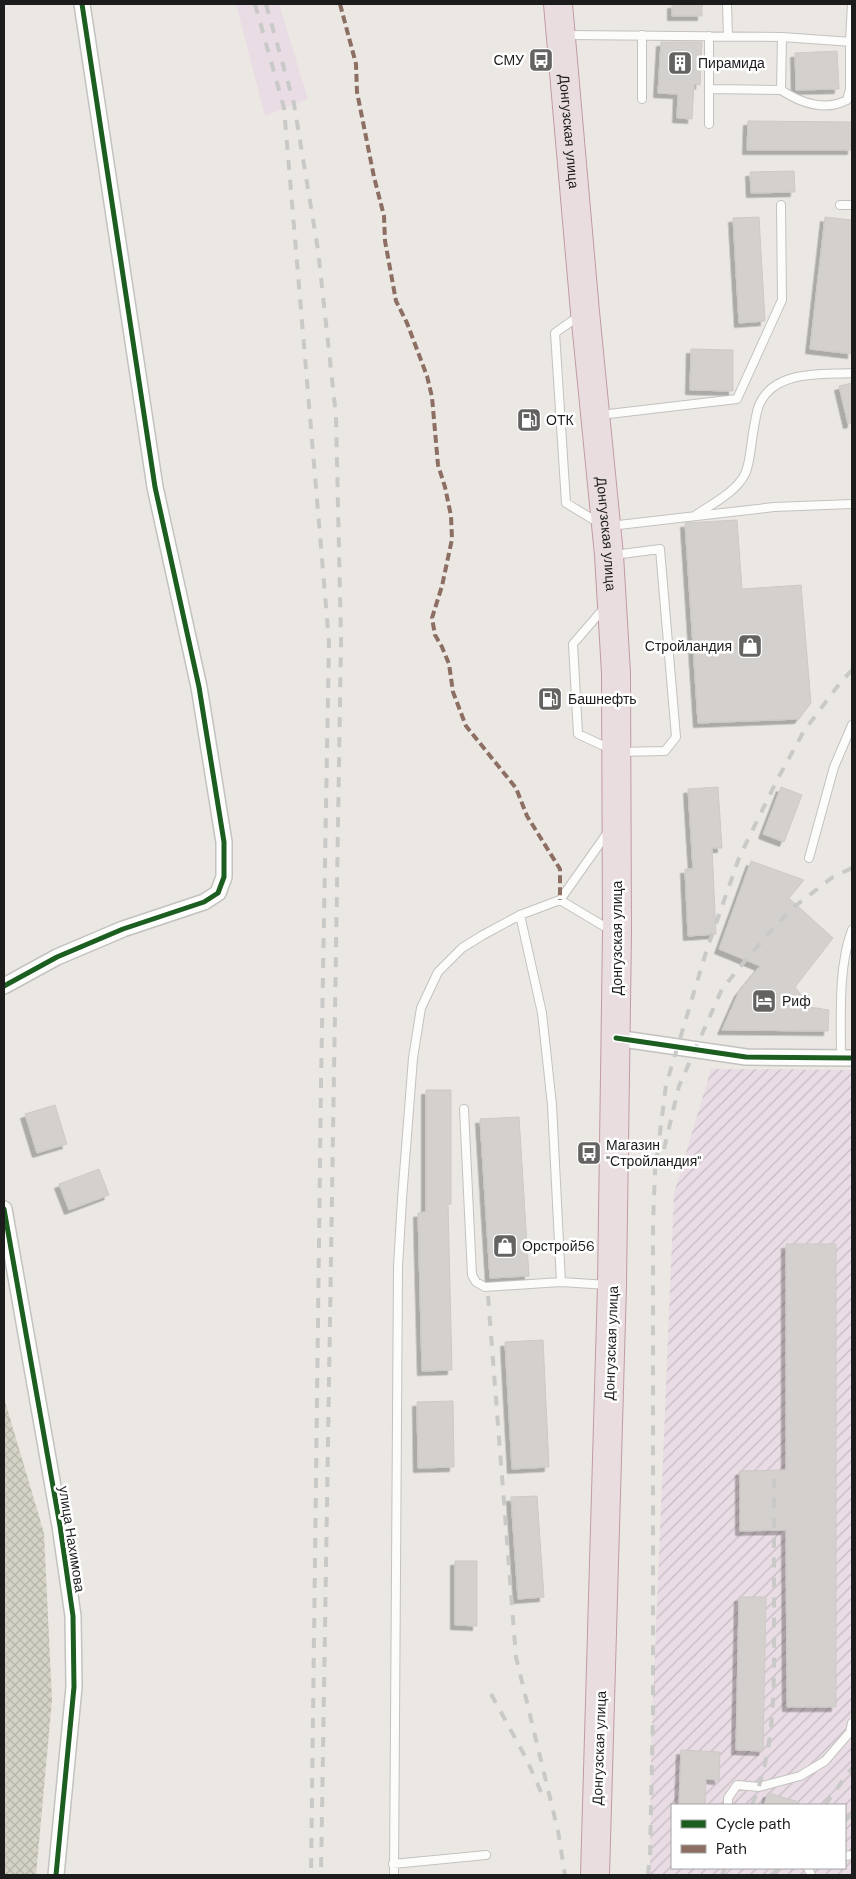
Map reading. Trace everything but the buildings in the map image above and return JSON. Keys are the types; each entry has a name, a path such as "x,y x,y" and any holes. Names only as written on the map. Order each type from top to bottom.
{"highway":[{"name":"Донгузская улица","path":"558,4 606,526 616,673 617,934 612,1285 595,1875"}],"street":[{"path":"4,986 57,956 124,929 204,902 218,893 224,877 224,842 200,687 155,487 82,4"},
{"path":"616,1038 746,1057 846,1058"},
{"name":"улица Нахимова","path":"4,1210 60,1526 73,1616 74,1688 56,1875"}],"lane":[{"path":"728,4 728,36"},
{"path":"709,89 781,90 796,100 818,106 830,106 847,100 850,89 852,4"},
{"path":"562,34 782,37 851,41"},
{"path":"642,35 642,99"},
{"path":"708,124 709,36"},
{"path":"781,90 782,37"},
{"path":"840,204 852,204"},
{"path":"595,415 737,399 782,300 781,205"},
{"path":"585,312 555,333 566,502 606,526 774,507 852,504"},
{"path":"694,517 719,500 746,473 759,404 766,392 773,386 797,376 852,372"},
{"path":"608,556 660,549 676,737 665,751 617,752 578,734 572,644 611,600"},
{"path":"809,858 834,767 852,725"},
{"path":"394,1875 398,1267 414,1058 421,1008 438,972 462,948 520,916 560,900 617,819"},
{"path":"560,900 617,934"},
{"path":"520,916 542,1013 552,1105 561,1282"},
{"path":"846,1058 841,1009 846,946 852,930"},
{"path":"464,1109 472,1275 476,1282 485,1287 561,1282 612,1285"},
{"path":"728,1804 728,1798 737,1785 759,1787 800,1776 825,1761 850,1732 852,1722"},
{"path":"393,1864 486,1855"}],"shaded area":[{"path":"236,4 279,4 308,99 265,116"},
{"path":"711,1069 852,1070 852,1875 650,1875 651,1749 674,1193"},
{"path":"4,1398 44,1533 52,1700 36,1875 4,1875"}],"railway":[{"path":"255,4 284,108 329,642 321,1084 311,1875"},
{"path":"266,4 294,104 318,250 336,416 341,640 321,1875"},
{"path":"648,1875 653,1711 653,1223 655,1172 666,1085 707,949 739,858 777,780 804,731 852,670"},
{"path":"664,1149 679,1086 722,989 790,910 833,877 852,868"},
{"path":"488,1296 516,1657 558,1831 565,1875"},
{"path":"752,1804 766,1761 772,1716 774,1671 774,1479"},
{"path":"491,1694 526,1758 545,1801"},
{"path":"826,1804 852,1768"},
{"path":"846,1819 852,1815"},
{"path":"722,1875 725,1869"},
{"path":"771,1875 779,1869"}],"marked path":[{"path":"340,4 356,64 357,92 384,216 385,241 396,301 407,323 427,376 432,397 438,465 451,516 452,539 442,586 432,618 435,635 449,664 453,692 466,726 516,788 527,816 560,869 560,900"}],"cycle path":[{"path":"4,986 57,957 123,929 204,902 218,893 224,877 224,842 199,687 155,487 82,4"},
{"path":"616,1038 746,1057 852,1058"},
{"path":"4,1209 60,1526 73,1616 74,1687 56,1875"}],"place":[{"name":"СМУ","path":"541,60"},
{"name":"Пирамида","path":"680,63"},
{"name":"ОТК","path":"529,420"},
{"name":"Стройландия","path":"750,646"},
{"name":"Башнефть","path":"550,699"},
{"name":"Риф","path":"764,1001"},
{"name":"Магазин \"Стройландия\"","path":"589,1153"},
{"name":"Орстрой56","path":"505,1246"}]}
